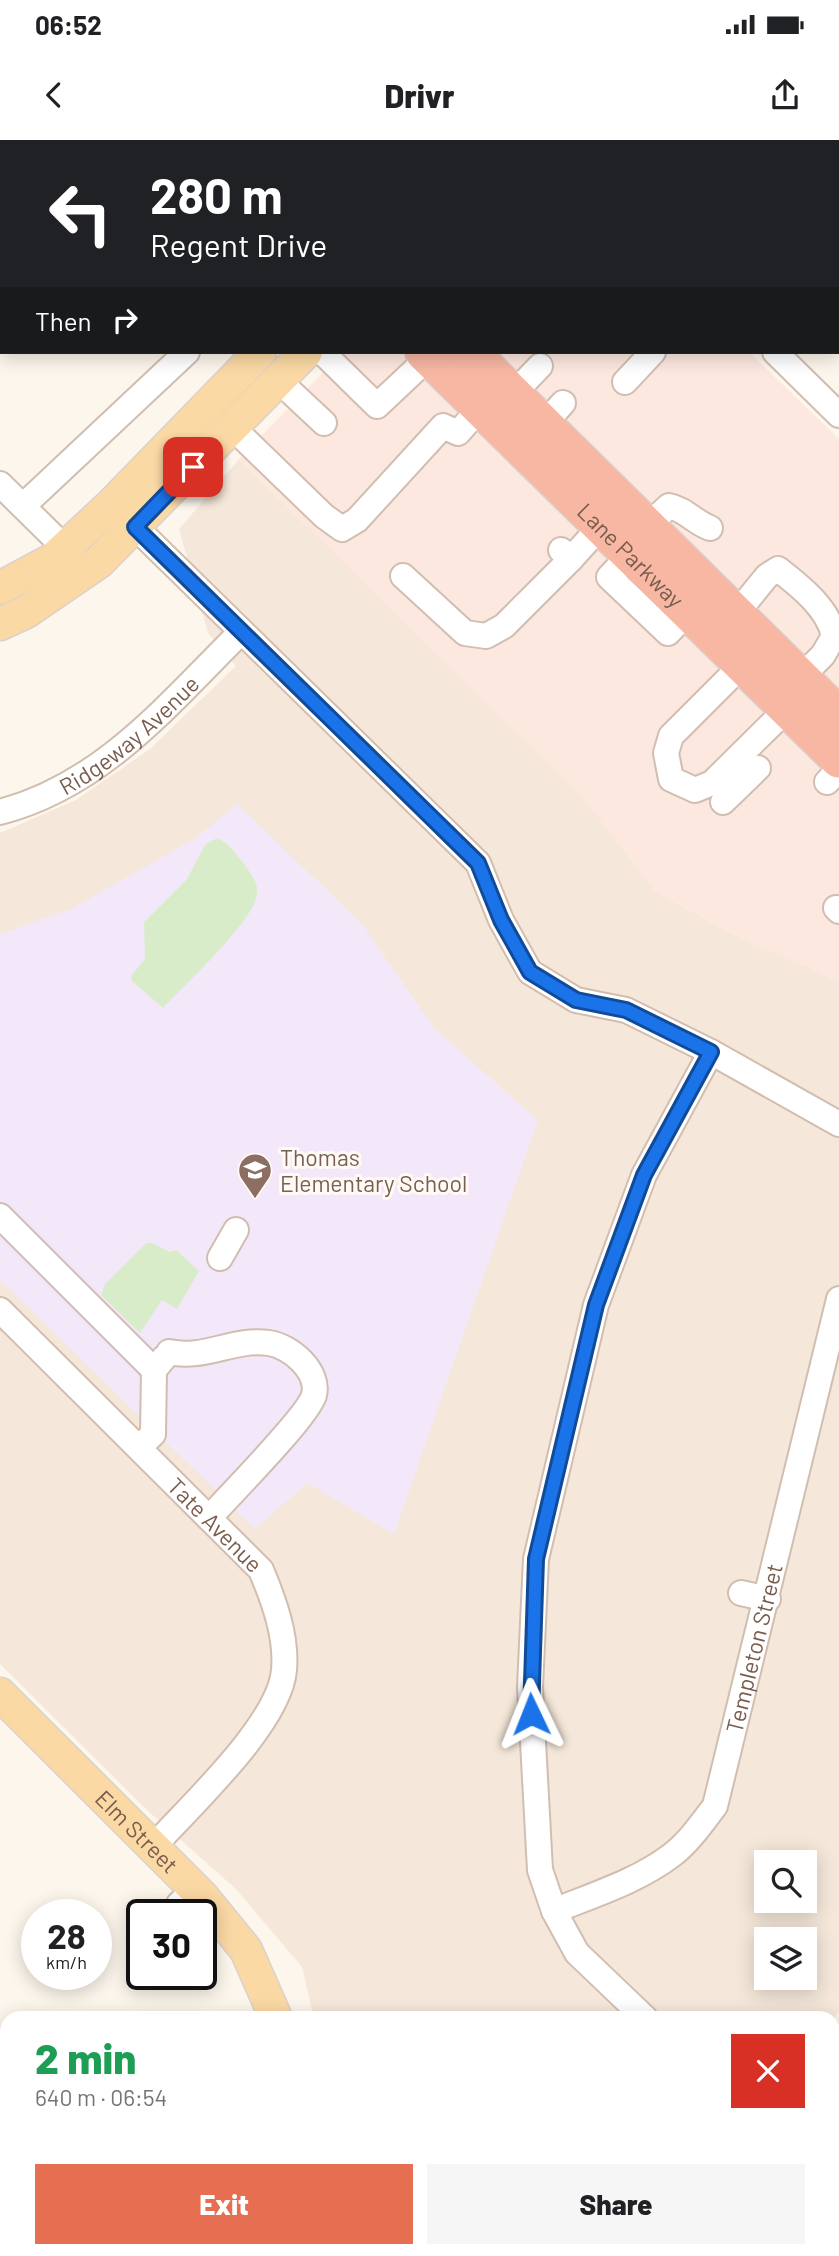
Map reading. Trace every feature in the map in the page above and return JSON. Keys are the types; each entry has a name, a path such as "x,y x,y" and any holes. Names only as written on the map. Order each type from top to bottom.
{"highway":[{"name":"Lane Parkway","path":"426,354 496,401 554,414 689,611 743,664 839,716"},
{"name":"Lane Parkway","path":"471,354 496,401 601,526 639,541 736,614 794,693 835,770"}],"main road":[{"path":"0,624 26,612 99,562 304,354"},
{"path":"0,588 29,574 65,548 112,504 246,356"},
{"name":"Elm Street","path":"4,1705 116,1824 154,1846 187,1897 246,1950 273,2011"}],"street":[{"path":"23,516 185,354"},
{"path":"324,354 377,406 426,354"},
{"path":"625,382 651,354"},
{"path":"777,354 839,415"},
{"path":"232,427 342,530 357,520 443,426 458,433 540,366"},
{"path":"278,380 324,423"},
{"path":"0,484 23,516 65,548"},
{"path":"112,504 478,863 501,920 530,972 576,1000 626,1010 711,1052 839,1124"},
{"path":"639,541 668,506 681,508 697,523 710,528"},
{"path":"403,576 465,633 486,636 504,626 566,555 601,526"},
{"path":"736,614 767,576 778,569 831,619 834,636 794,693 712,783 695,790 671,779 666,753 671,736 743,664"},
{"name":"Ridgeway Avenue","path":"0,812 35,803 102,765 142,730 241,632"},
{"path":"723,802 758,768"},
{"path":"638,2011 577,1953 554,1911 540,1870 530,1688 536,1559 596,1305 644,1175 711,1052"},
{"path":"0,1216 165,1355 186,1356 246,1342 272,1343 299,1358 314,1376 314,1396 288,1430 209,1518"},
{"path":"220,1258 236,1230"},
{"name":"Templeton Street","path":"554,1911 631,1879 672,1855 695,1833 715,1806 768,1599 839,1299"},
{"name":"Tate Avenue","path":"0,1310 261,1570 277,1608 284,1670 270,1712 154,1846"},
{"path":"139,1448 153,1434 165,1355"},
{"path":"741,1593 768,1599"}],"shaded area":[{"path":"341,354 751,354 839,439 839,981 737,936 655,891 584,799 239,459"},
{"path":"239,459 584,798 655,891 733,934 839,981 839,2011 312,2011 302,1967 236,1889 148,1811 0,1664 0,833 76,800 150,749 236,666 208,633 179,529"},
{"name":"Thomas Elementary School","path":"237,804 362,924 434,1028 538,1120 394,1534 307,1483 255,1529 0,1280 0,934 71,909 196,838"}],"green space":[{"path":"217,838 232,849 253,877 257,889 254,905 202,969 163,1008 132,981 131,976 145,959 144,922 187,879 205,845"},
{"path":"146,1243 152,1243 170,1252 176,1250 199,1271 177,1309 162,1300 140,1333 101,1295 105,1284"}],"place":[{"name":"Thomas Elementary School","path":"255,1200"}],"route":[{"path":"193,467 135,527 478,863 501,920 530,972 576,1000 626,1010 711,1052 644,1175 596,1305 536,1559 531,1714"}]}
